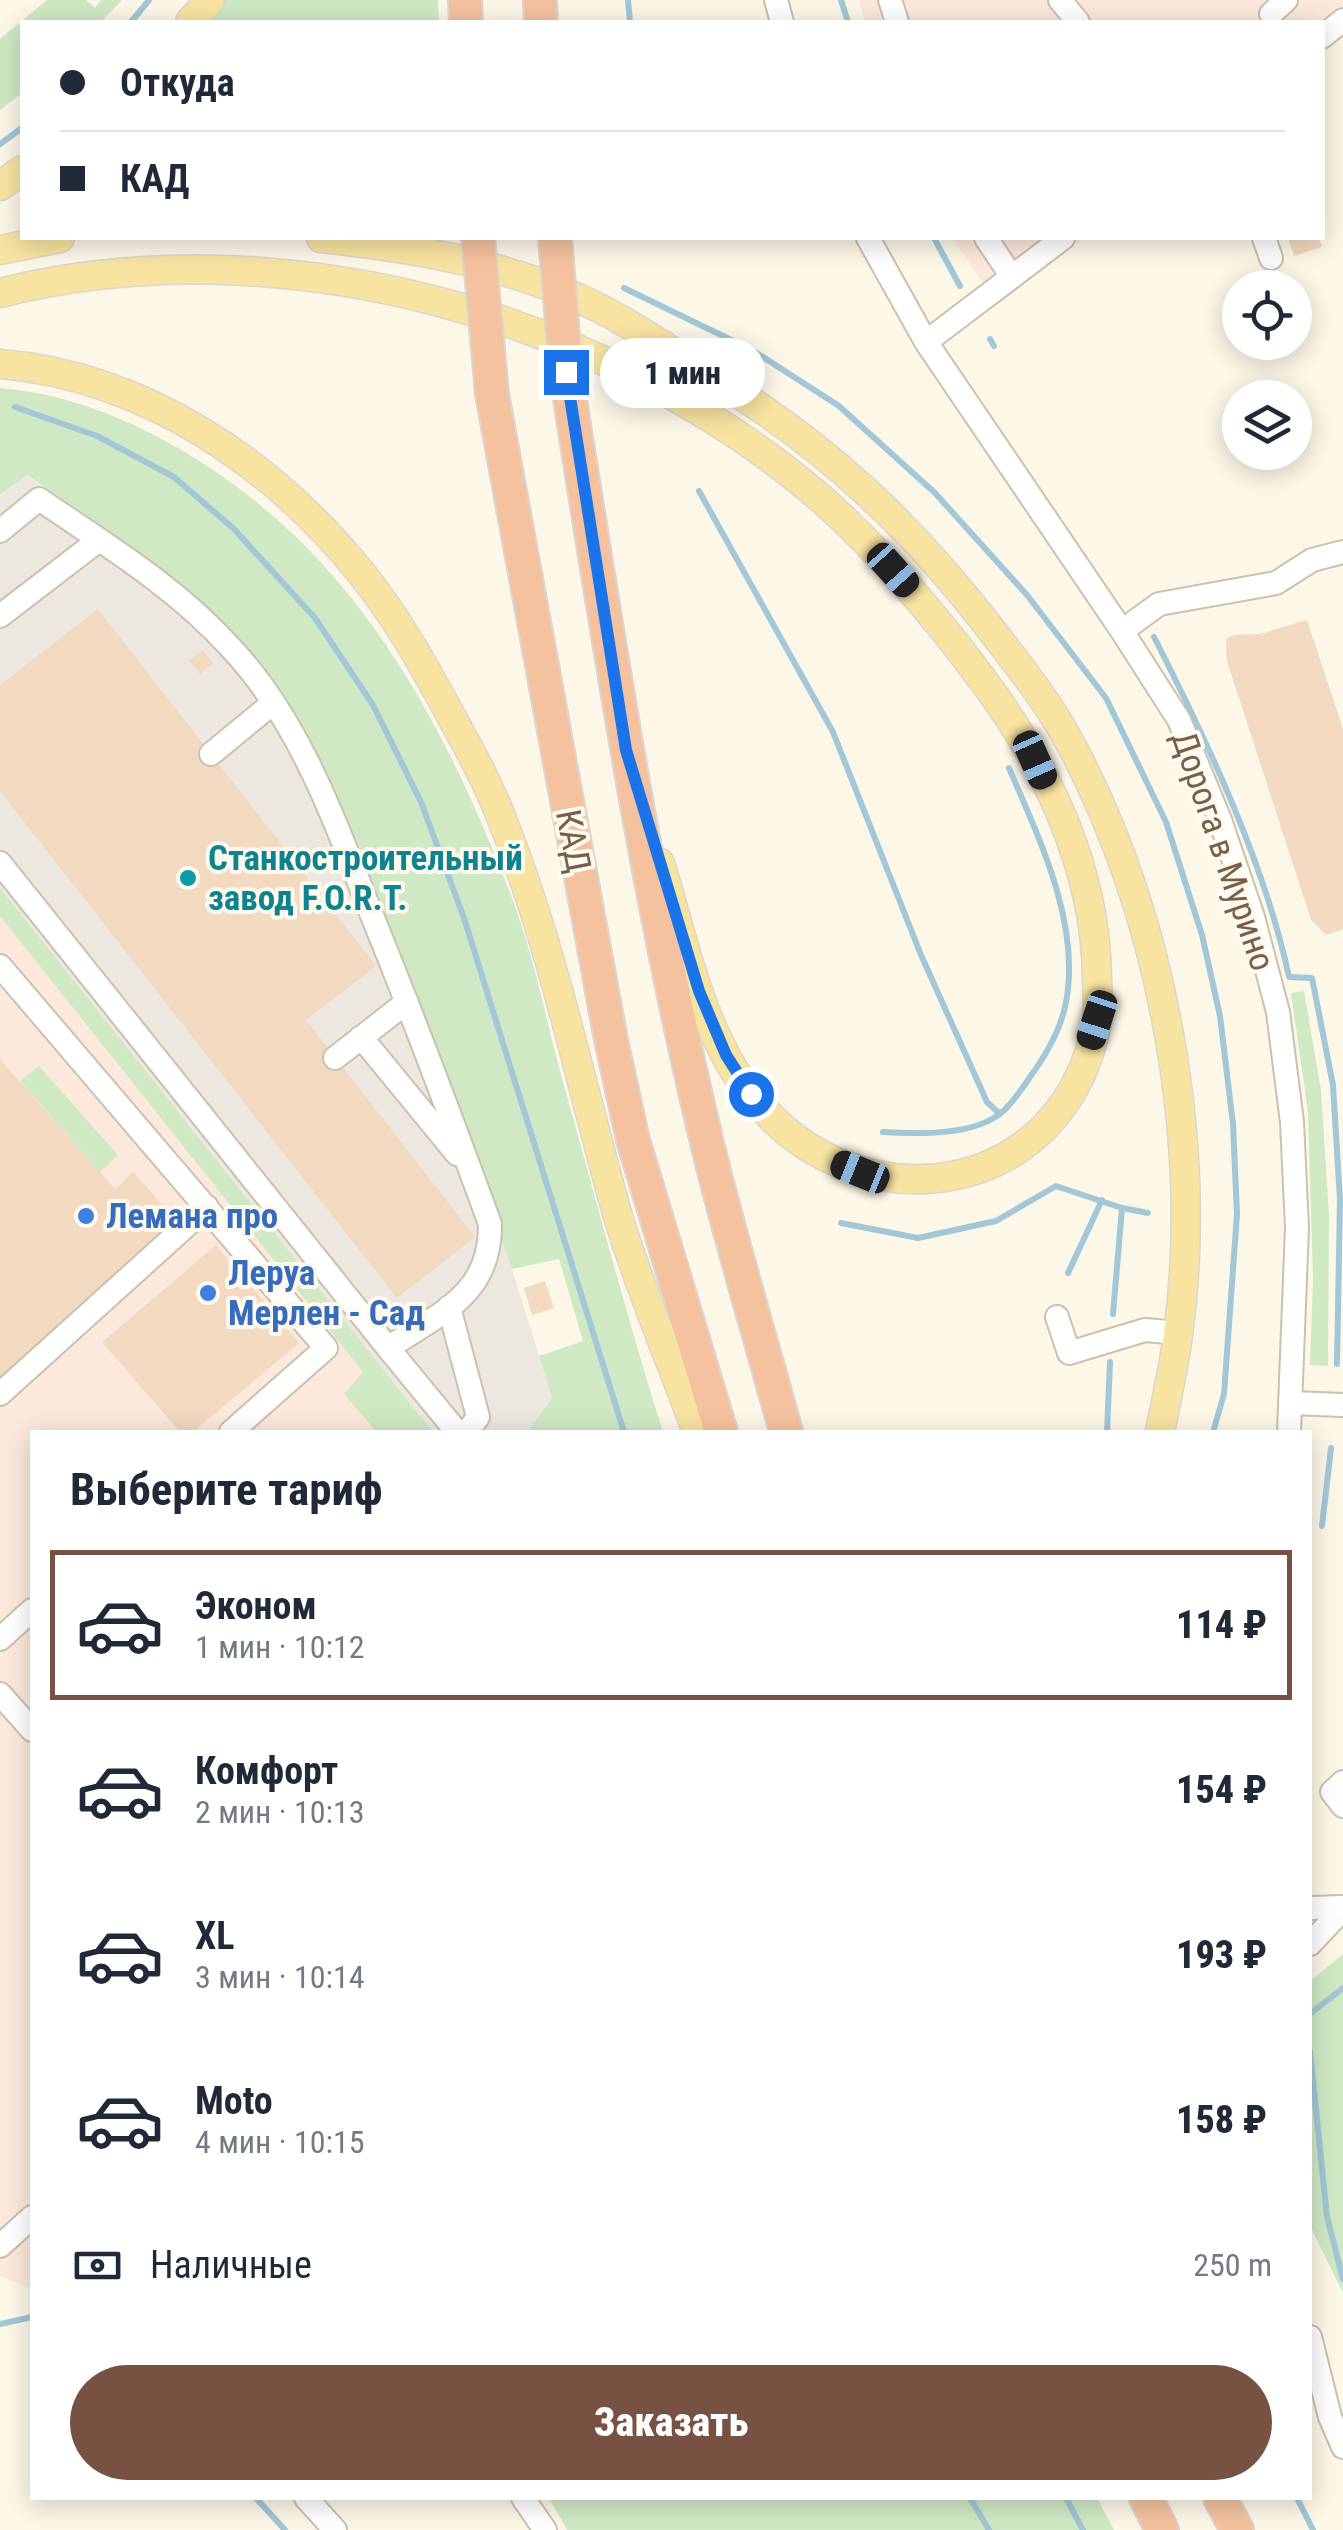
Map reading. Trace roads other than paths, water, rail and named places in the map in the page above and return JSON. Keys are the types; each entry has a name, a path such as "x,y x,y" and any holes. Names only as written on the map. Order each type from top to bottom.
{"highway":[{"name":"КАД","path":"478,240 492,394 610,1040 633,1140 721,1430"},
{"name":"КАД","path":"555,240 566,372 626,750 710,1155 785,1430"},
{"path":"1147,2500 1162,2530"},
{"path":"1221,2500 1237,2530"}],"main road":[{"path":"192,20 210,0"},
{"path":"0,250 50,240"},
{"path":"340,240 406,247 515,276 599,308 792,427 895,517 947,572 1033,684 1068,740 1124,864 1165,1012 1184,1168 1184,1248 1179,1334 1160,1430"},
{"path":"0,293 66,280 189,270 284,275 408,292 574,345 709,418 822,500 918,597 1003,708 1035,760 1085,880 1096,942 1097,1020 1078,1080 1044,1127 994,1164 950,1178 900,1181 860,1172 816,1155 780,1127 751,1094 726,1055 699,991 626,750"},
{"path":"0,364 63,374 114,389 194,427 249,462 330,536 364,576 417,654 484,779 518,860 556,980 619,1217 696,1430"},
{"path":"1239,2500 1251,2530"}],"street":[{"path":"1060,0 1076,20"},
{"name":"Дорога в Мурино","path":"869,240 926,342 1122,630 1178,720 1220,820 1253,917 1278,1012 1292,1122 1296,1228 1289,1430"},
{"path":"987,240 1012,277"},
{"path":"926,342 1060,240"},
{"path":"0,530 39,499 99,540 169,590 231,648 292,730 332,815 407,1002 490,1224 490,1250 478,1280 449,1307 388,1348"},
{"path":"0,616 99,540"},
{"path":"1122,630 1159,604 1276,583 1312,560 1343,552"},
{"path":"211,754 273,703"},
{"path":"0,863 454,1430"},
{"path":"0,966 326,1348 233,1430"},
{"path":"335,1058 407,1002"},
{"path":"361,1036 470,1170"},
{"path":"0,1394 207,1207"},
{"path":"449,1307 478,1416 468,1430"},
{"path":"1057,1317 1070,1353 1146,1330 1179,1334"},
{"path":"1292,1403 1343,1405"},
{"path":"0,1639 30,1612"},
{"path":"0,1694 30,1728"},
{"path":"1343,1782 1332,1792 1343,1806"},
{"path":"1312,1908 1343,1908"},
{"path":"1312,1925 1343,1908"},
{"path":"1312,1942 1343,1908"},
{"path":"0,2246 30,2218"},
{"path":"1312,2345 1330,2417 1343,2447"},
{"path":"308,2500 334,2530"},
{"path":"525,2500 546,2530"}],"waterway":[{"path":"133,20 149,0"},
{"path":"628,0 630,20"},
{"path":"841,0 847,20"},
{"path":"0,144 20,129"},
{"path":"935,240 960,286"},
{"path":"624,288 752,350 839,406 935,493 1027,595 1106,698 1166,822 1202,935 1220,1016 1233,1124 1237,1214 1224,1394 1214,1430"},
{"path":"990,339 994,346"},
{"path":"15,407 97,436 174,477 234,529 315,618 373,705 421,802 464,918 623,1430"},
{"path":"699,491 833,732 921,955 987,1102 1000,1114"},
{"path":"1154,637 1214,760 1250,847 1289,977 1312,978 1333,1085 1340,1200 1337,1364"},
{"path":"883,1132 944,1132 989,1121 1020,1091 1061,1022 1069,972 1062,912 1044,852 1009,768"},
{"path":"841,1223 918,1238 996,1221 1056,1186 1148,1213"},
{"path":"1068,1273 1102,1200"},
{"path":"1113,1314 1122,1208"},
{"path":"1107,1430 1110,1362"},
{"path":"1322,1526 1331,1448"},
{"path":"1312,2012 1343,1988"},
{"path":"1312,2071 1327,2217 1343,2279"},
{"path":"0,2324 30,2317"},
{"path":"258,2500 285,2530"},
{"path":"971,2500 989,2530"},
{"path":"1067,2500 1083,2530"},
{"path":"1298,2500 1313,2530"}],"place":[{"name":"Станкостроительный завод F.O.R.T.","path":"188,878"},
{"name":"Лемана про","path":"86,1216"},
{"name":"Леруа Мерлен - Сад","path":"208,1293"}]}
